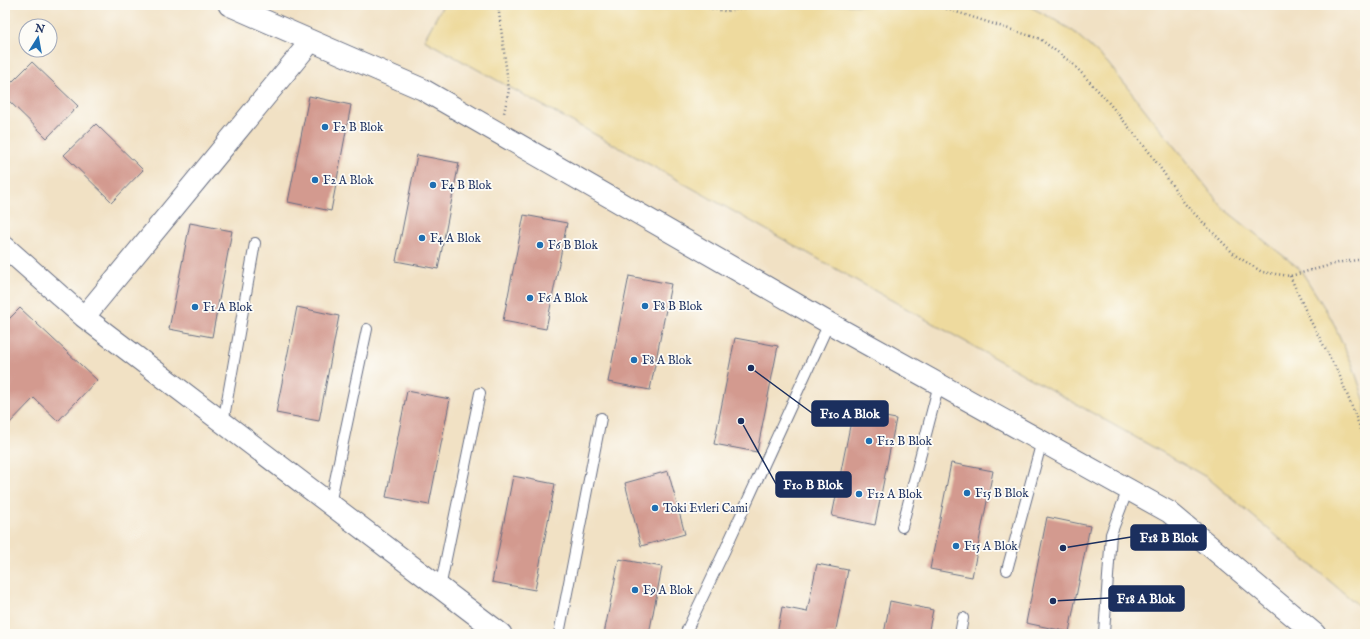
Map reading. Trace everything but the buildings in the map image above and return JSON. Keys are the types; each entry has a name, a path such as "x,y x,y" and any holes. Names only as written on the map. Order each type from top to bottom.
{"street":[{"path":"229,5 422,89 829,323 1169,512 1315,634"},
{"path":"84,317 311,41"},
{"path":"5,247 84,317 501,634"}],"lane":[{"path":"223,423 255,243"},
{"path":"685,634 829,323"},
{"path":"330,504 367,329"},
{"path":"902,527 939,384"},
{"path":"440,588 480,393"},
{"path":"559,634 601,418"},
{"path":"1007,570 1042,441"},
{"path":"1104,633 1111,534 1128,489"},
{"path":"960,634 963,618"}],"path":[{"path":"498,5 509,90 499,134"},
{"path":"692,5 725,11 766,5"},
{"path":"935,5 1040,39 1072,63 1104,98 1150,153 1185,204 1235,255 1262,272 1290,276 1342,262 1365,260"},
{"path":"1290,276 1309,318 1339,374 1365,440"}],"sand":[{"path":"443,5 1027,5 1073,31 1107,62 1224,209 1300,269 1331,318 1353,366 1365,402 1365,611 1208,478 683,183 424,40"}],"place":[{"name":"F2 B Blok","path":"325,127"},
{"name":"F2 A Blok","path":"315,180"},
{"name":"F4 B Blok","path":"433,185"},
{"name":"F4 A Blok","path":"422,238"},
{"name":"F6 B Blok","path":"540,245"},
{"name":"F6 A Blok","path":"530,298"},
{"name":"F8 B Blok","path":"645,306"},
{"name":"F1 A Blok","path":"195,307"},
{"name":"F8 A Blok","path":"634,360"},
{"name":"F10 A Blok","path":"751,368"},
{"name":"F10 B Blok","path":"741,421"},
{"name":"F12 B Blok","path":"869,441"},
{"name":"F15 B Blok","path":"967,493"},
{"name":"F12 A Blok","path":"859,494"},
{"name":"Toki Evleri Cami","path":"655,508"},
{"name":"F15 A Blok","path":"956,546"},
{"name":"F18 B Blok","path":"1063,548"},
{"name":"F9 A Blok","path":"635,590"},
{"name":"F18 A Blok","path":"1053,601"}]}
